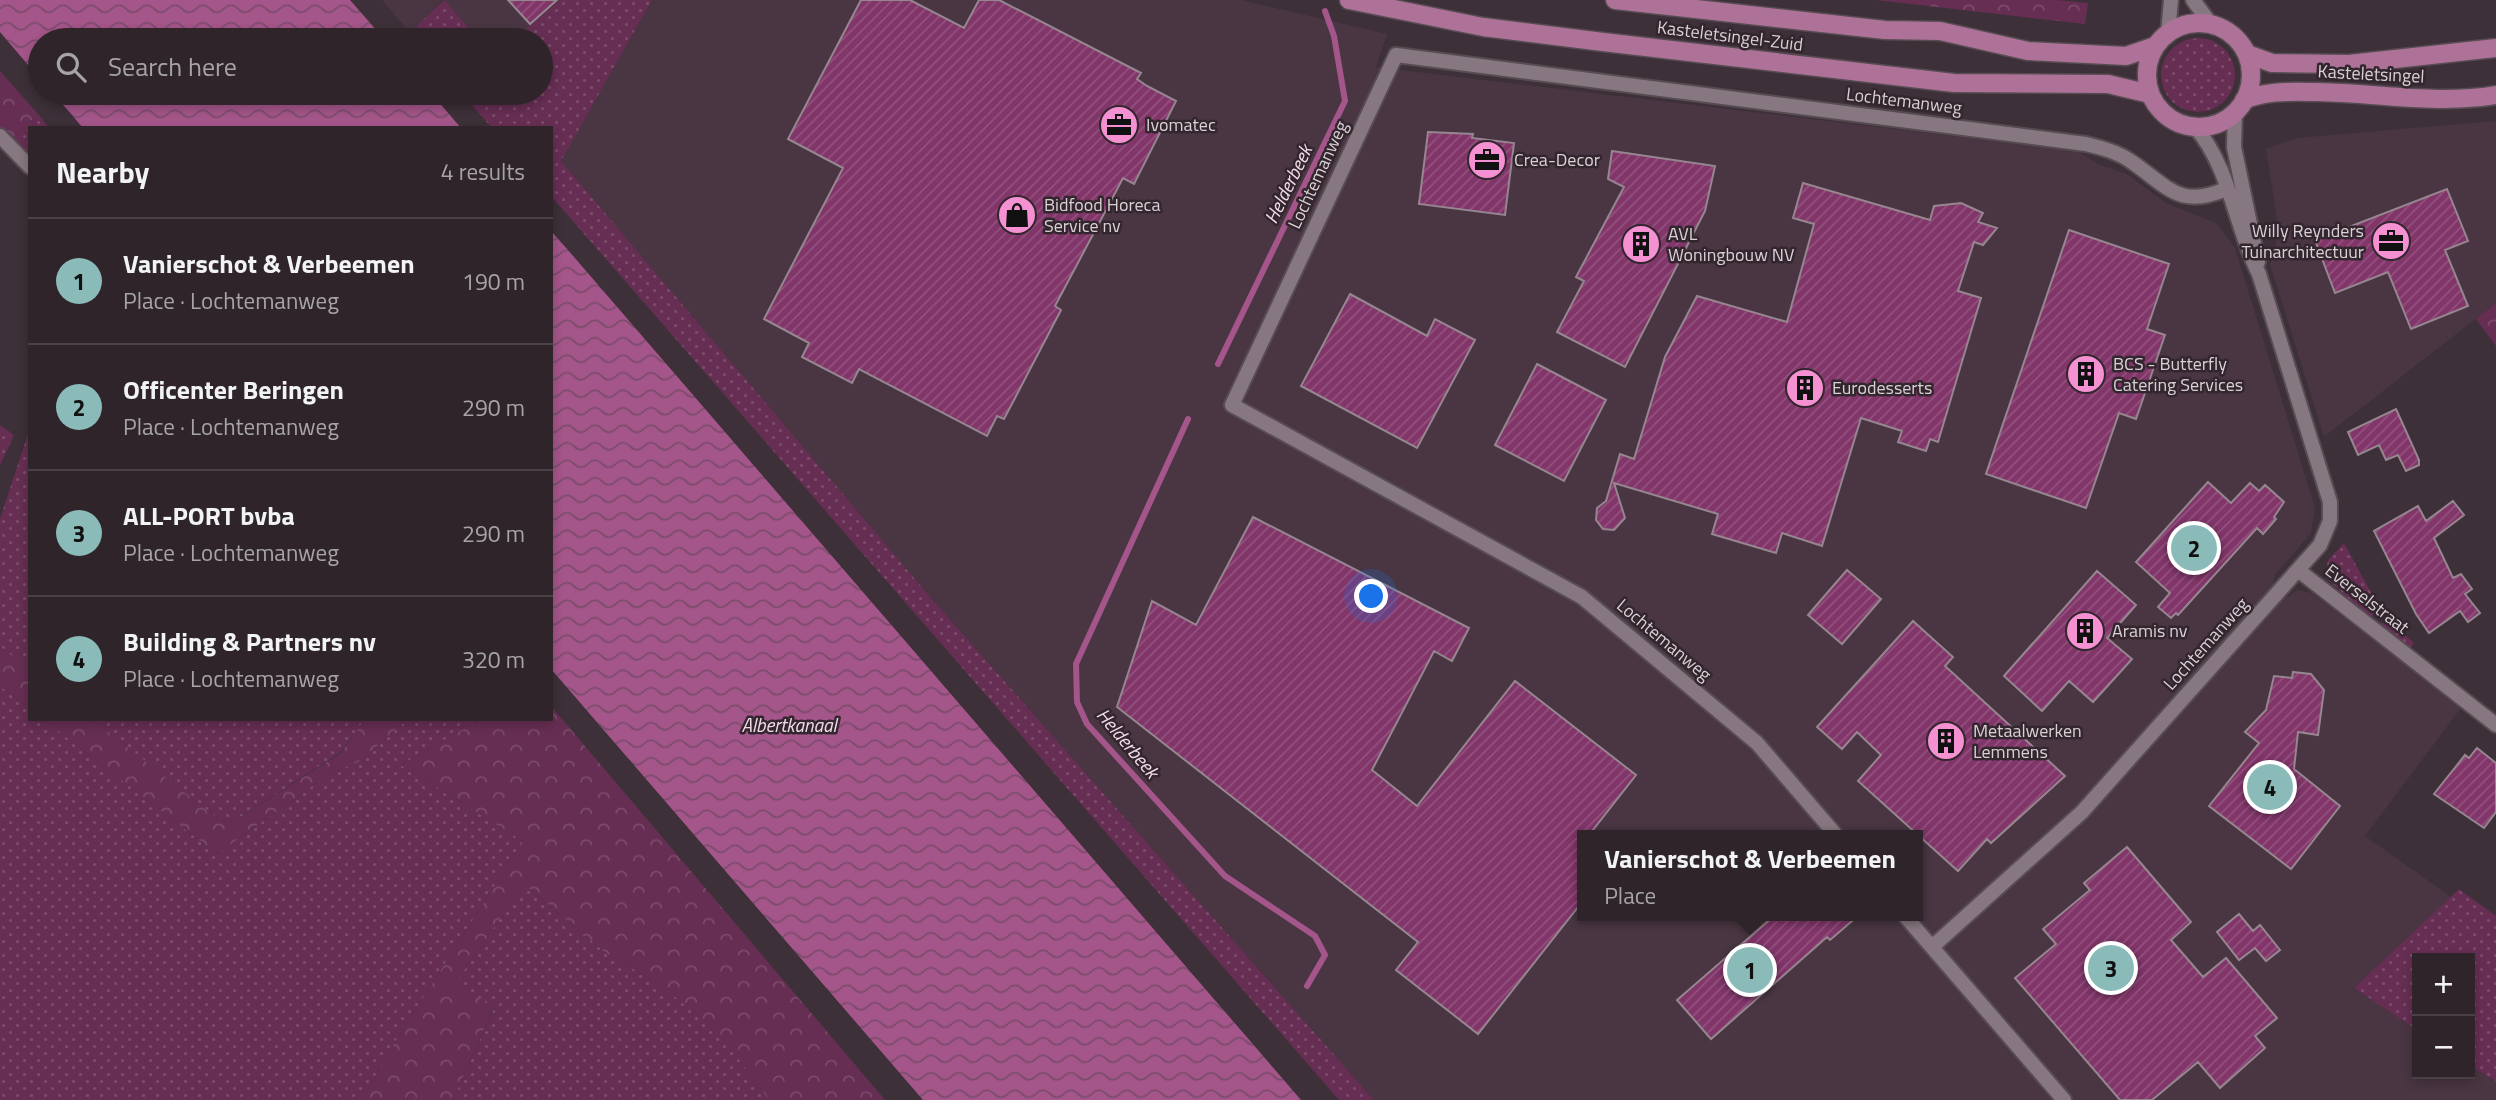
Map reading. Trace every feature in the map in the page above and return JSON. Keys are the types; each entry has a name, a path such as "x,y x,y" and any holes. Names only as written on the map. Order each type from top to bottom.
{"main road":[{"name":"Kasteletsingel-Zuid","path":"1349,0 1483,27 1954,83 2108,84 2150,94"},
{"name":"Kasteletsingel-Zuid","path":"1615,0 1885,30 1940,31 2028,51 2126,56 2161,40"},
{"path":"2210,23 2230,33 2247,54 2250,78 2240,106 2223,121 2195,127 2177,121 2162,111 2150,94 2147,63 2161,40 2187,24 2210,23"},
{"name":"Kasteletsingel","path":"2247,54 2272,63 2349,64 2496,48"},
{"name":"Kasteletsingel","path":"2240,106 2273,92 2364,93 2442,100 2496,95"}],"street":[{"path":"2161,40 2171,0"},
{"path":"2193,0 2210,23"},
{"name":"Lochtemanweg","path":"1832,830 1756,743 1582,597 1232,405 1395,55 2086,144 2116,153 2176,194 2203,197 2226,189"},
{"name":"Everselstraat","path":"2240,106 2234,147 2259,274 2330,502 2327,532 2298,570 2496,725"},
{"name":"Everselstraat","path":"2195,127 2214,153 2247,250 2259,274"},
{"path":"0,136 28,165"},
{"name":"Lochtemanweg","path":"1932,947 2082,812 2298,570"},
{"path":"1909,921 2064,1100"}],"shaded area":[{"path":"382,0 442,0 418,24 418,28 406,28"},
{"path":"444,0 560,0 527,28 469,28"},
{"path":"652,0 1241,0 1387,34 1376,67 2078,151 2097,164 2127,174 2166,203 2216,223 2235,248 2315,508 2311,533 2275,575 2273,584 2288,597 2297,590 2312,593 2461,708 2365,836 2451,897 2354,988 2412,1027 2412,1079 2475,1079 2475,1069 2496,1081 2496,1100 1374,1100 932,599 561,161"},
{"path":"2496,121 2496,303 2324,437 2270,264 2279,231 2266,149 2296,138"}],"green space":[{"path":"444,0 469,28 418,28 418,24"},
{"path":"560,0 652,0 561,161 932,599 1374,1100 1339,1100 553,198 553,126 490,126 472,105 553,105 553,28 527,28"},
{"path":"1876,0 2056,0 2088,3 2085,24"},
{"path":"2198,38 2219,44 2229,54 2235,75 2229,96 2219,106 2198,112 2177,106 2167,96 2161,75 2167,54 2177,44"},
{"path":"0,71 38,114 11,139 0,127"},
{"path":"38,114 47,126 28,126 28,158 11,139"},
{"path":"2496,303 2496,346 2476,319"},
{"path":"0,425 14,435 0,465"},
{"path":"28,434 28,668 0,647 0,519"},
{"path":"2344,543 2374,598 2373,616 2369,617 2325,577 2328,560"},
{"path":"2395,616 2402,632 2414,643 2410,648 2380,624"},
{"path":"0,647 28,668 28,707 0,686"},
{"path":"0,686 28,707 28,721 46,721 217,854 329,774 360,761 406,721 478,721 401,765 523,841 388,1053 362,1100 0,1100"},
{"path":"553,708 885,1100 769,1100 716,1029 656,982 606,953 524,884 454,985 495,1005 453,1100 362,1100 388,1053 523,841 401,765 478,721 553,721"},
{"path":"46,721 95,721 221,821 239,818 341,753 364,721 406,721 360,761 329,774 217,854"},
{"path":"95,721 364,721 341,752 239,818 221,821"},
{"path":"524,884 606,953 656,982 717,1029 769,1100 453,1100 495,1006 453,986"},
{"path":"2459,889 2496,916 2496,1081 2475,1069 2475,953 2412,953 2412,1027 2354,988"}],"water":[{"path":"0,0 350,0 374,28 28,28 28,65 0,32"},
{"path":"63,105 441,105 459,126 81,126"},
{"name":"Albertkanaal","path":"553,233 1301,1100 923,1100 553,671"}],"building":[{"path":"508,0 557,0 530,24"},
{"name":"Bidfood Horeca Service nv","path":"861,0 910,0 964,28 979,0 999,0 1141,73 1137,79 1176,101 1134,184 1123,178 1055,306 1061,310 1004,419 997,416 987,436 859,369 852,383 802,357 809,343 764,319 843,168 788,139"},
{"path":"1428,132 1473,134 1472,138 1514,143 1505,215 1419,204"},
{"name":"AVL Woningbouw NV","path":"1612,151 1715,166 1705,211 1625,367 1557,332 1584,281 1576,277 1624,187 1608,179"},
{"name":"Eurodesserts","path":"1803,183 1930,220 1934,206 1961,203 1983,213 1978,222 1997,228 1983,245 1974,242 1958,291 1981,298 1938,442 1930,439 1926,451 1898,442 1902,431 1861,418 1822,546 1782,533 1776,553 1712,534 1718,514 1614,483 1625,518 1614,530 1603,529 1596,520 1597,508 1606,501 1620,454 1634,459 1665,357 1697,296 1787,322 1814,224 1793,218"},
{"name":"Willy Reynders Tuinarchitectuur","path":"2447,189 2468,241 2445,250 2468,306 2411,329 2388,272 2335,293 2315,240"},
{"name":"BCS - Butterfly Catering Services","path":"2069,230 2169,264 2147,329 2165,335 2136,419 2119,413 2086,508 1986,474"},
{"path":"1350,294 1427,336 1435,319 1475,340 1417,448 1301,386"},
{"path":"1537,364 1606,400 1564,481 1495,445"},
{"path":"2396,409 2419,460 2419,465 2406,471 2398,455 2386,460 2379,445 2358,455 2348,432"},
{"path":"2208,482 2231,503 2250,483 2259,491 2265,485 2284,502 2274,517 2276,519 2263,534 2257,528 2178,615 2176,613 2171,618 2158,607 2170,593 2136,562"},
{"path":"2453,501 2464,515 2434,538 2453,578 2461,574 2472,589 2465,594 2480,613 2468,622 2460,611 2429,633 2416,614 2374,531 2418,506 2426,521"},
{"path":"1253,517 1469,628 1452,661 1434,651 1372,770 1417,806 1515,681 1636,775 1593,830 1577,830 1577,908 1478,1034 1396,970 1418,942 1117,707 1152,601 1196,625"},
{"path":"1847,570 1881,599 1842,644 1808,615"},
{"path":"2097,571 2136,605 2107,638 2132,659 2093,702 2069,681 2042,711 2004,676"},
{"name":"Metaalwerken Lemmens","path":"1913,621 1953,657 1945,666 2065,776 1991,843 1987,839 1958,871 1923,840 1923,830 1912,830 1858,781 1881,755 1857,732 1842,749 1817,727"},
{"path":"2293,672 2311,674 2324,690 2318,735 2298,732 2294,769 2340,806 2291,869 2209,806 2259,743 2245,732 2266,710 2274,676 2292,678"},
{"path":"2477,748 2496,763 2496,812 2484,828 2434,794 2465,755 2469,758"},
{"path":"2127,847 2191,922 2171,940 2203,977 2226,958 2277,1018 2255,1036 2265,1048 2220,1088 2198,1062 2152,1100 2120,1100 2015,978 2056,944 2043,929 2090,890 2084,883"},
{"path":"2239,914 2253,931 2260,925 2280,950 2266,961 2255,948 2239,960 2217,932"},
{"path":"1768,921 1852,921 1830,940 1827,937 1711,1039 1677,1000"}],"waterway":[{"name":"Helderbeek","path":"1218,364 1345,101 1334,36 1325,11"},
{"name":"Helderbeek","path":"1188,419 1076,664 1077,702 1087,724 1225,876 1315,936 1325,955 1307,986"}],"place":[{"name":"Ivomatec","path":"1119,125"},
{"name":"Crea-Decor","path":"1487,160"},
{"name":"Bidfood Horeca Service nv","path":"1017,215"},
{"name":"Willy Reynders Tuinarchitectuur","path":"2391,241"},
{"name":"AVL Woningbouw NV","path":"1641,244"},
{"name":"BCS - Butterfly Catering Services","path":"2086,374"},
{"name":"Eurodesserts","path":"1805,388"},
{"name":"Officenter Beringen","path":"2194,548"},
{"name":"Aramis nv","path":"2085,631"},
{"name":"Metaalwerken Lemmens","path":"1946,741"},
{"name":"Building & Partners nv","path":"2270,787"},
{"name":"ALL-PORT bvba","path":"2111,968"},
{"name":"Vanierschot & Verbeemen","path":"1750,970"}]}
